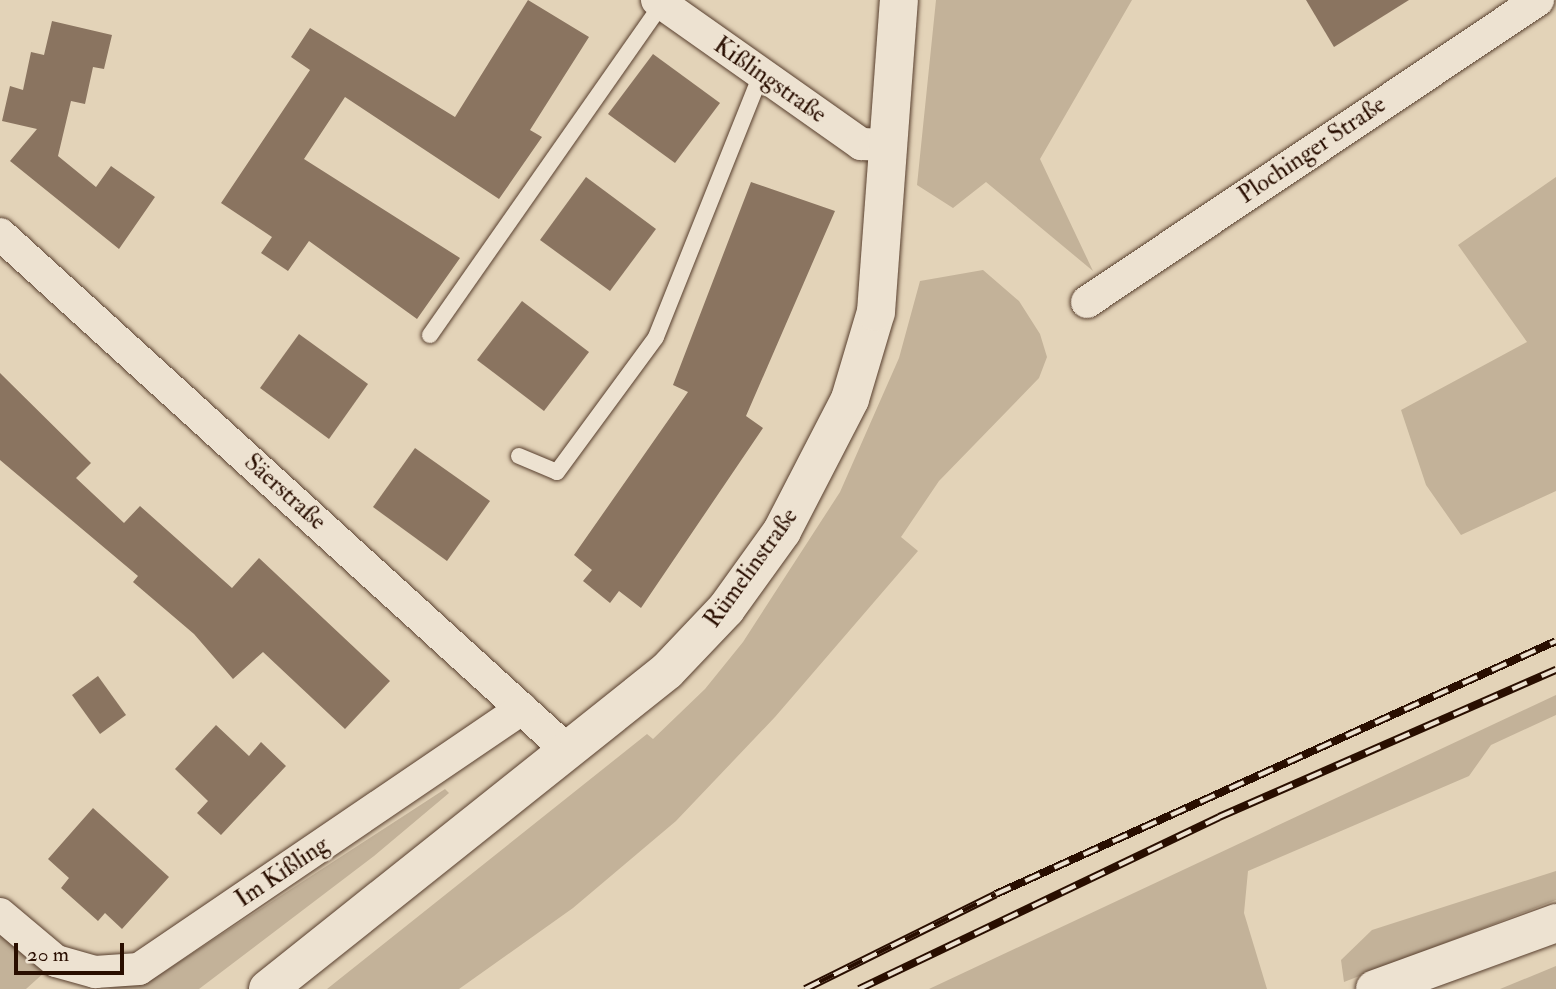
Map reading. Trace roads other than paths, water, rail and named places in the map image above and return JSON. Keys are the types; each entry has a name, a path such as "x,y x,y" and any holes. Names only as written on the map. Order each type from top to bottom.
{"street":[{"name":"Rümelinstraße","path":"268,989 569,752 667,671 726,609 782,531 827,452 876,312 899,0"},
{"name":"Plochinger Straße","path":"1087,302 1538,0"},
{"name":"Kißlingstraße","path":"659,2 861,144 889,145"},
{"name":"Säerstraße","path":"0,234 569,752"},
{"name":"Im Kißling","path":"0,914 56,961 95,972 139,969 522,709"},
{"path":"1375,989 1556,923"}],"lane":[{"path":"430,335 659,2"},
{"path":"519,456 556,472 656,337 761,75"}],"railway":[{"path":"805,989 996,894 1556,641"},
{"path":"859,989 1219,817 1556,670"}]}
